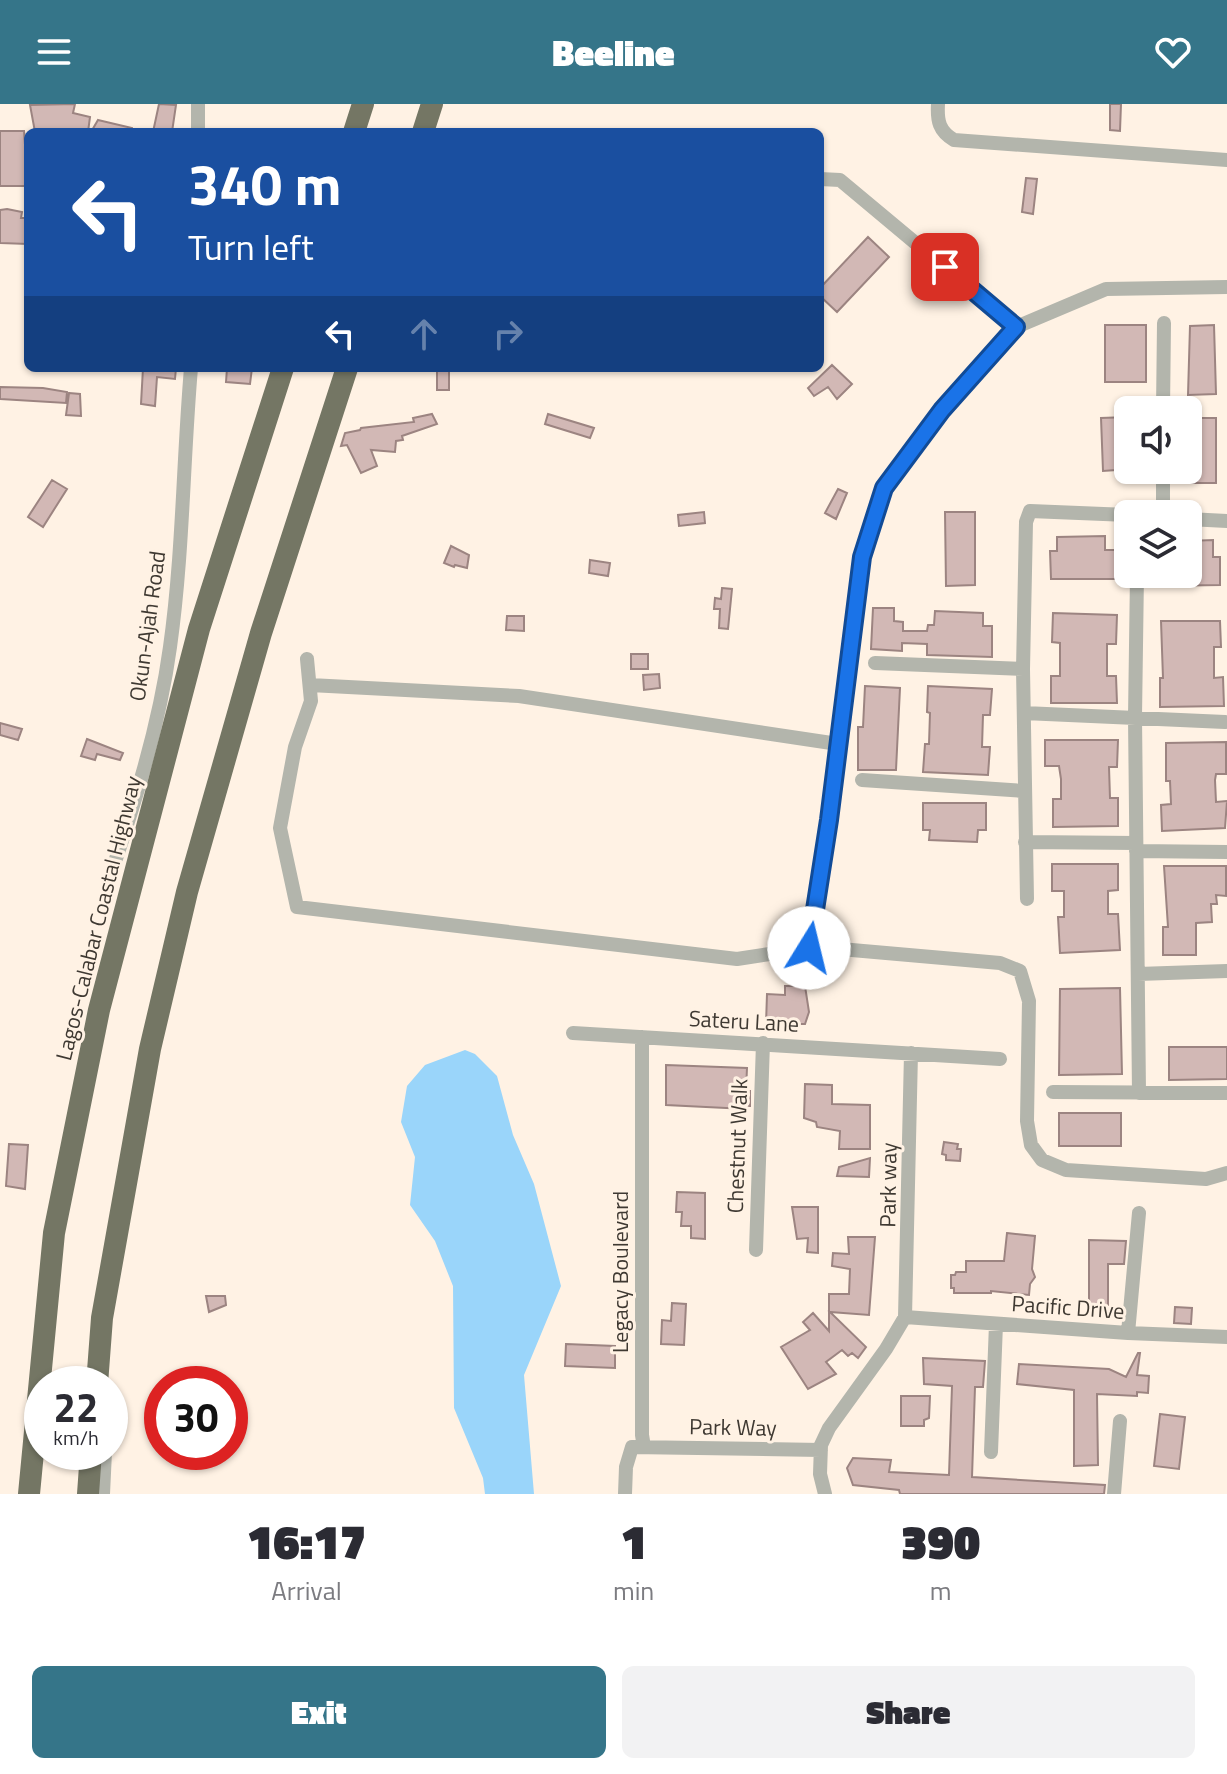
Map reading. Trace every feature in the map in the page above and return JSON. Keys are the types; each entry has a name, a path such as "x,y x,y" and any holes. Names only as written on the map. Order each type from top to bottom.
{"highway":[{"path":"355,128 363,104"},
{"path":"424,128 432,104"},
{"name":"Lagos-Calabar Coastal Highway","path":"29,1494 54,1233 99,1010 199,629 282,372"},
{"path":"98,1366 102,1318 150,1049 187,892 261,633 346,372"},
{"path":"88,1494 90,1470"}],"street":[{"path":"198,104 198,128"},
{"path":"938,104 937,119 943,133 954,140 1227,160"},
{"path":"824,179 840,180 1016,327"},
{"path":"809,948 862,557 884,488 942,410 1016,327 1106,289 1227,287"},
{"path":"1163,396 1164,323"},
{"name":"Okun-Ajah Road","path":"108,883 143,779 170,650 180,558 191,372"},
{"path":"1027,899 1023,669 1026,522 1030,511 1114,514"},
{"path":"1202,520 1227,521"},
{"path":"1137,588 1139,1093"},
{"path":"307,659 311,701 295,747 280,828 297,907 737,959 809,948 1000,963 1020,971 1029,1001 1027,1121 1031,1145 1042,1160 1066,1170 1206,1179 1227,1173"},
{"path":"875,663 1023,669"},
{"path":"310,685 519,696 838,744"},
{"path":"1024,713 1225,722"},
{"path":"862,780 1025,791"},
{"path":"1025,842 1227,852"},
{"path":"1138,974 1227,971"},
{"name":"Sateru Lane","path":"573,1033 1000,1059"},
{"name":"Legacy Boulevard","path":"642,1037 644,1447"},
{"name":"Chestnut Walk","path":"756,1250 763,1043"},
{"name":"Park way","path":"905,1317 911,1053"},
{"path":"1053,1092 1227,1093"},
{"path":"1128,1333 1139,1213"},
{"path":"825,1494 820,1474 821,1448 829,1428 886,1349 905,1317"},
{"name":"Pacific Drive","path":"905,1317 1227,1337"},
{"path":"991,1452 996,1324"},
{"path":"1114,1494 1120,1421"},
{"path":"625,1494 626,1467 632,1447 644,1447"},
{"name":"Park Way","path":"644,1447 821,1448"},
{"path":"103,1494 104,1470"}],"water":[{"path":"465,1050 475,1054 497,1076 513,1135 534,1184 561,1286 524,1375 534,1494 485,1494 483,1478 454,1408 453,1286 435,1241 410,1205 415,1157 401,1122 407,1086 425,1065"}],"building":[{"path":"75,104 73,113 90,117 89,128 34,128 30,105"},
{"path":"159,104 176,105 173,128 154,128"},
{"path":"1110,104 1121,104 1120,131 1110,130"},
{"path":"98,120 132,128 93,128"},
{"path":"0,131 24,131 24,186 0,186"},
{"path":"1026,178 1037,179 1033,214 1022,212"},
{"path":"0,210 22,212 24,244 0,243"},
{"path":"868,237 889,257 837,312 824,300 824,284"},
{"path":"1105,325 1146,325 1146,382 1105,382"},
{"path":"1214,325 1216,394 1188,395 1190,326"},
{"path":"832,365 852,384 837,399 828,387 814,396 808,388"},
{"path":"143,372 176,372 175,379 157,377 155,406 141,404"},
{"path":"227,372 252,372 250,384 226,382"},
{"path":"437,372 449,372 449,390 437,390"},
{"path":"0,387 67,392 66,403 0,399"},
{"path":"69,393 80,394 81,416 66,415"},
{"path":"432,414 437,424 402,436 403,440 396,441 395,452 371,450 377,466 361,473 347,445 341,446 345,433 361,428 414,422 413,418"},
{"path":"548,414 594,428 590,438 545,424"},
{"path":"1101,418 1114,418 1114,470 1103,471"},
{"path":"1202,418 1216,418 1216,483 1202,483"},
{"path":"52,480 67,489 43,527 28,517"},
{"path":"838,489 847,493 836,519 825,513"},
{"path":"704,512 705,523 679,526 678,515"},
{"path":"945,512 975,512 975,585 946,586"},
{"path":"1105,536 1105,550 1114,550 1114,579 1051,579 1050,551 1057,551 1057,537"},
{"path":"1202,540 1213,540 1213,557 1220,557 1220,585 1202,585"},
{"path":"451,546 469,555 467,568 444,563"},
{"path":"590,560 610,563 608,576 589,573"},
{"path":"722,588 732,589 728,629 719,628 720,609 714,609 715,598 721,599"},
{"path":"873,608 894,608 894,621 903,622 903,631 927,631 928,625 934,625 935,611 983,613 983,626 992,626 992,657 927,655 927,644 902,643 902,651 871,649"},
{"path":"1053,613 1117,615 1116,644 1107,644 1107,676 1116,676 1117,703 1051,703 1051,676 1060,676 1060,643 1052,642"},
{"path":"507,616 524,616 524,631 506,630"},
{"path":"1161,621 1220,621 1221,647 1214,647 1214,678 1223,677 1224,706 1160,707 1160,678 1163,678"},
{"path":"631,654 648,654 648,669 631,669"},
{"path":"659,674 660,688 644,690 643,675"},
{"path":"865,686 900,688 896,770 858,770 858,727 863,727"},
{"path":"928,686 992,689 990,715 983,715 982,747 990,747 988,775 923,772 925,744 929,744"},
{"path":"0,723 22,729 18,740 0,735"},
{"path":"87,739 123,753 120,760 97,754 95,760 81,756"},
{"path":"1045,740 1118,740 1117,767 1109,767 1110,798 1118,798 1118,826 1053,827 1053,799 1061,799 1061,779 1059,766 1045,766"},
{"path":"1226,742 1226,774 1216,774 1215,780 1216,802 1227,801 1225,828 1162,831 1161,805 1171,804 1170,781 1166,781 1166,743"},
{"path":"923,803 986,803 986,830 978,830 977,842 929,840 930,830 923,830"},
{"path":"1052,864 1118,864 1118,890 1108,891 1108,914 1118,914 1120,950 1060,953 1058,917 1064,917 1064,891 1052,891"},
{"path":"1164,866 1226,866 1226,896 1216,895 1217,904 1211,904 1212,922 1196,923 1196,955 1163,955 1163,927 1168,927"},
{"path":"785,986 805,986 809,1012 805,1024 766,1024 767,994 785,995"},
{"path":"1120,988 1122,1074 1059,1075 1060,989"},
{"path":"1169,1047 1227,1047 1227,1079 1169,1080"},
{"path":"666,1065 747,1068 746,1091 750,1091 750,1106 746,1109 666,1105"},
{"path":"805,1084 832,1085 832,1104 870,1105 870,1149 839,1149 840,1131 817,1127 816,1122 804,1118"},
{"path":"1059,1113 1121,1113 1121,1146 1059,1146"},
{"path":"944,1142 958,1144 960,1161 946,1160 946,1155 942,1154"},
{"path":"9,1144 28,1145 25,1189 6,1186"},
{"path":"870,1158 869,1177 837,1176 839,1167"},
{"path":"677,1192 705,1193 705,1239 691,1238 691,1226 681,1226 682,1212 676,1212"},
{"path":"792,1207 818,1207 818,1253 807,1252 808,1238 797,1239"},
{"path":"1007,1233 1035,1236 1032,1269 1035,1277 1030,1284 1029,1295 991,1291 954,1293 951,1275 966,1272 966,1261 1004,1261"},
{"path":"848,1237 875,1237 869,1315 830,1312 866,1347 858,1358 852,1353 848,1356 842,1350 826,1362 836,1374 808,1389 781,1347 810,1330 803,1322 813,1313 829,1331 829,1294 849,1294 850,1269 832,1266 833,1253 849,1254"},
{"path":"1089,1240 1126,1241 1124,1264 1108,1264 1108,1305 1089,1305"},
{"path":"206,1296 225,1296 226,1305 209,1312"},
{"path":"672,1303 686,1304 684,1345 661,1344 662,1320 671,1321"},
{"path":"1175,1307 1192,1308 1191,1324 1174,1323"},
{"path":"566,1344 615,1346 615,1368 565,1366"},
{"path":"1138,1353 1137,1375 1149,1376 1148,1393 1137,1392 1137,1396 1097,1394 1098,1465 1074,1466 1074,1390 1017,1384 1019,1364 1109,1369 1126,1377"},
{"path":"923,1358 985,1361 983,1387 975,1387 972,1477 1105,1485 1104,1494 900,1494 899,1490 853,1485 847,1468 853,1458 891,1460 889,1472 949,1475 952,1386 924,1384"},
{"path":"901,1396 930,1396 929,1418 924,1420 924,1426 901,1426"},
{"path":"1160,1414 1185,1417 1179,1469 1154,1466"}],"route":[{"path":"809,948 829,820 862,557 884,488 942,410 1016,327 945,267"}]}
